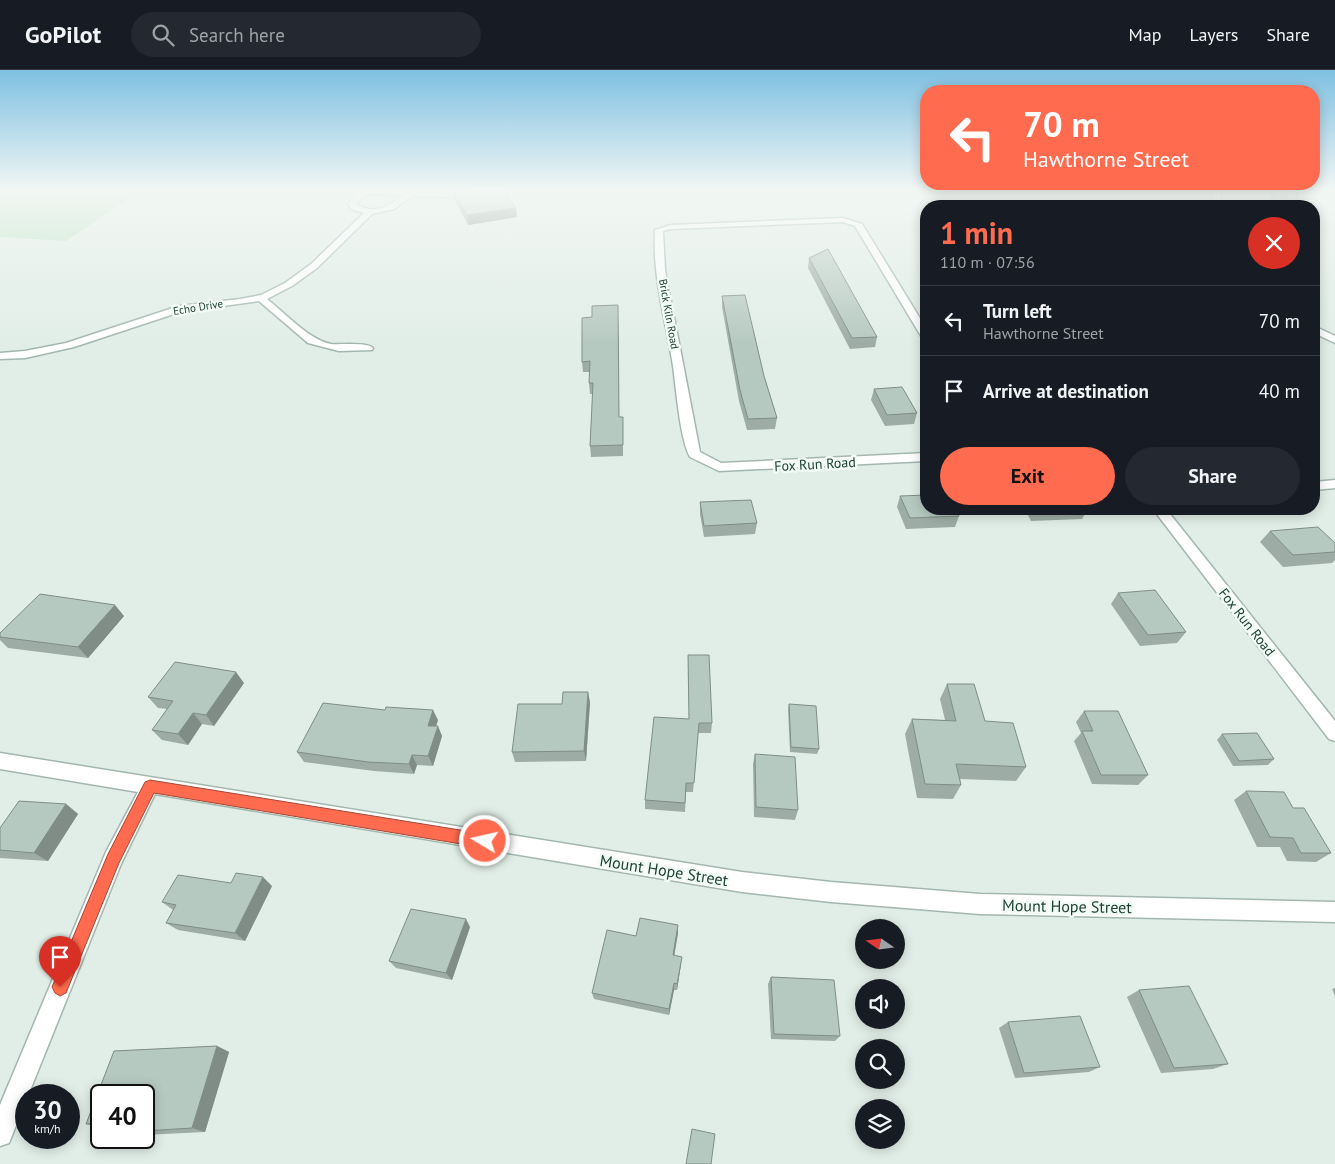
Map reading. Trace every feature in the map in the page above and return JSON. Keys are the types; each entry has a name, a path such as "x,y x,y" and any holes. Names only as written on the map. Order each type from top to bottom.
{"street":[{"name":"Echo Drive","path":"0,356 27,354 74,345 178,309 260,298 284,288 324,256 339,241"},
{"name":"Brick Kiln Road","path":"657,241 685,419 694,454 705,460"},
{"name":"Brick Kiln Road","path":"868,241 920,326"},
{"path":"260,298 312,341 332,348 368,348"},
{"path":"1320,332 1335,340"},
{"name":"Fox Run Road","path":"705,460 719,467 920,457"},
{"path":"1320,485 1335,484"},
{"name":"Fox Run Road","path":"1164,515 1335,734"},
{"name":"Mount Hope Street","path":"0,761 742,882 831,892 980,904 1335,912"},
{"path":"0,1134 114,859 150,786"}],"building":[{"path":"828,249 877,337 852,338 809,258"},
{"path":"745,295 764,376 777,418 748,419 740,390 722,296"},
{"path":"618,305 619,417 623,417 623,445 590,446 593,383 589,383 590,361 582,362 582,318 592,317 592,306"},
{"path":"902,387 917,413 887,415 874,389"},
{"path":"920,495 920,515 959,516 910,518 900,496"},
{"path":"751,500 757,523 704,526 700,502"},
{"path":"1318,527 1335,543 1335,552 1293,555 1270,531"},
{"path":"1155,590 1186,632 1148,635 1118,593"},
{"path":"40,594 115,605 78,647 0,637 0,633"},
{"path":"688,655 709,655 712,723 699,723 694,783 686,783 685,803 645,800 654,717 689,719"},
{"path":"175,662 236,672 206,715 193,713 178,734 152,730 173,701 148,697"},
{"path":"947,684 974,684 985,721 1013,723 1026,767 956,764 961,785 925,784 912,719 956,721"},
{"path":"563,692 588,692 584,751 512,752 518,704 562,704"},
{"path":"323,703 385,710 386,707 433,710 428,726 438,726 428,756 412,755 409,764 368,762 297,752"},
{"path":"789,704 816,706 819,749 791,747"},
{"path":"1084,711 1118,711 1148,775 1101,775 1082,731 1093,731"},
{"path":"1257,733 1274,759 1239,761 1222,734"},
{"path":"755,754 795,757 798,810 756,807"},
{"path":"1246,791 1284,792 1293,808 1304,808 1331,853 1301,853 1293,838 1270,837"},
{"path":"19,801 66,804 34,853 0,850 0,828"},
{"path":"236,873 263,877 235,933 166,923 176,905 162,902 178,875 231,883"},
{"path":"411,909 466,919 446,973 389,961"},
{"path":"640,918 678,925 673,955 682,957 677,984 674,983 669,1009 592,993 607,930 636,936"},
{"path":"771,977 834,980 840,1036 774,1034"},
{"path":"1189,986 1228,1064 1174,1068 1139,990"},
{"path":"1080,1016 1100,1067 1024,1073 1008,1022"},
{"path":"217,1046 192,1128 155,1130 155,1084 101,1084 114,1051"},
{"path":"90,1114 90,1124 86,1124"},
{"path":"692,1129 715,1134 711,1164 686,1164"}],"route":[{"path":"60,987 114,859 150,786 485,841"}]}
